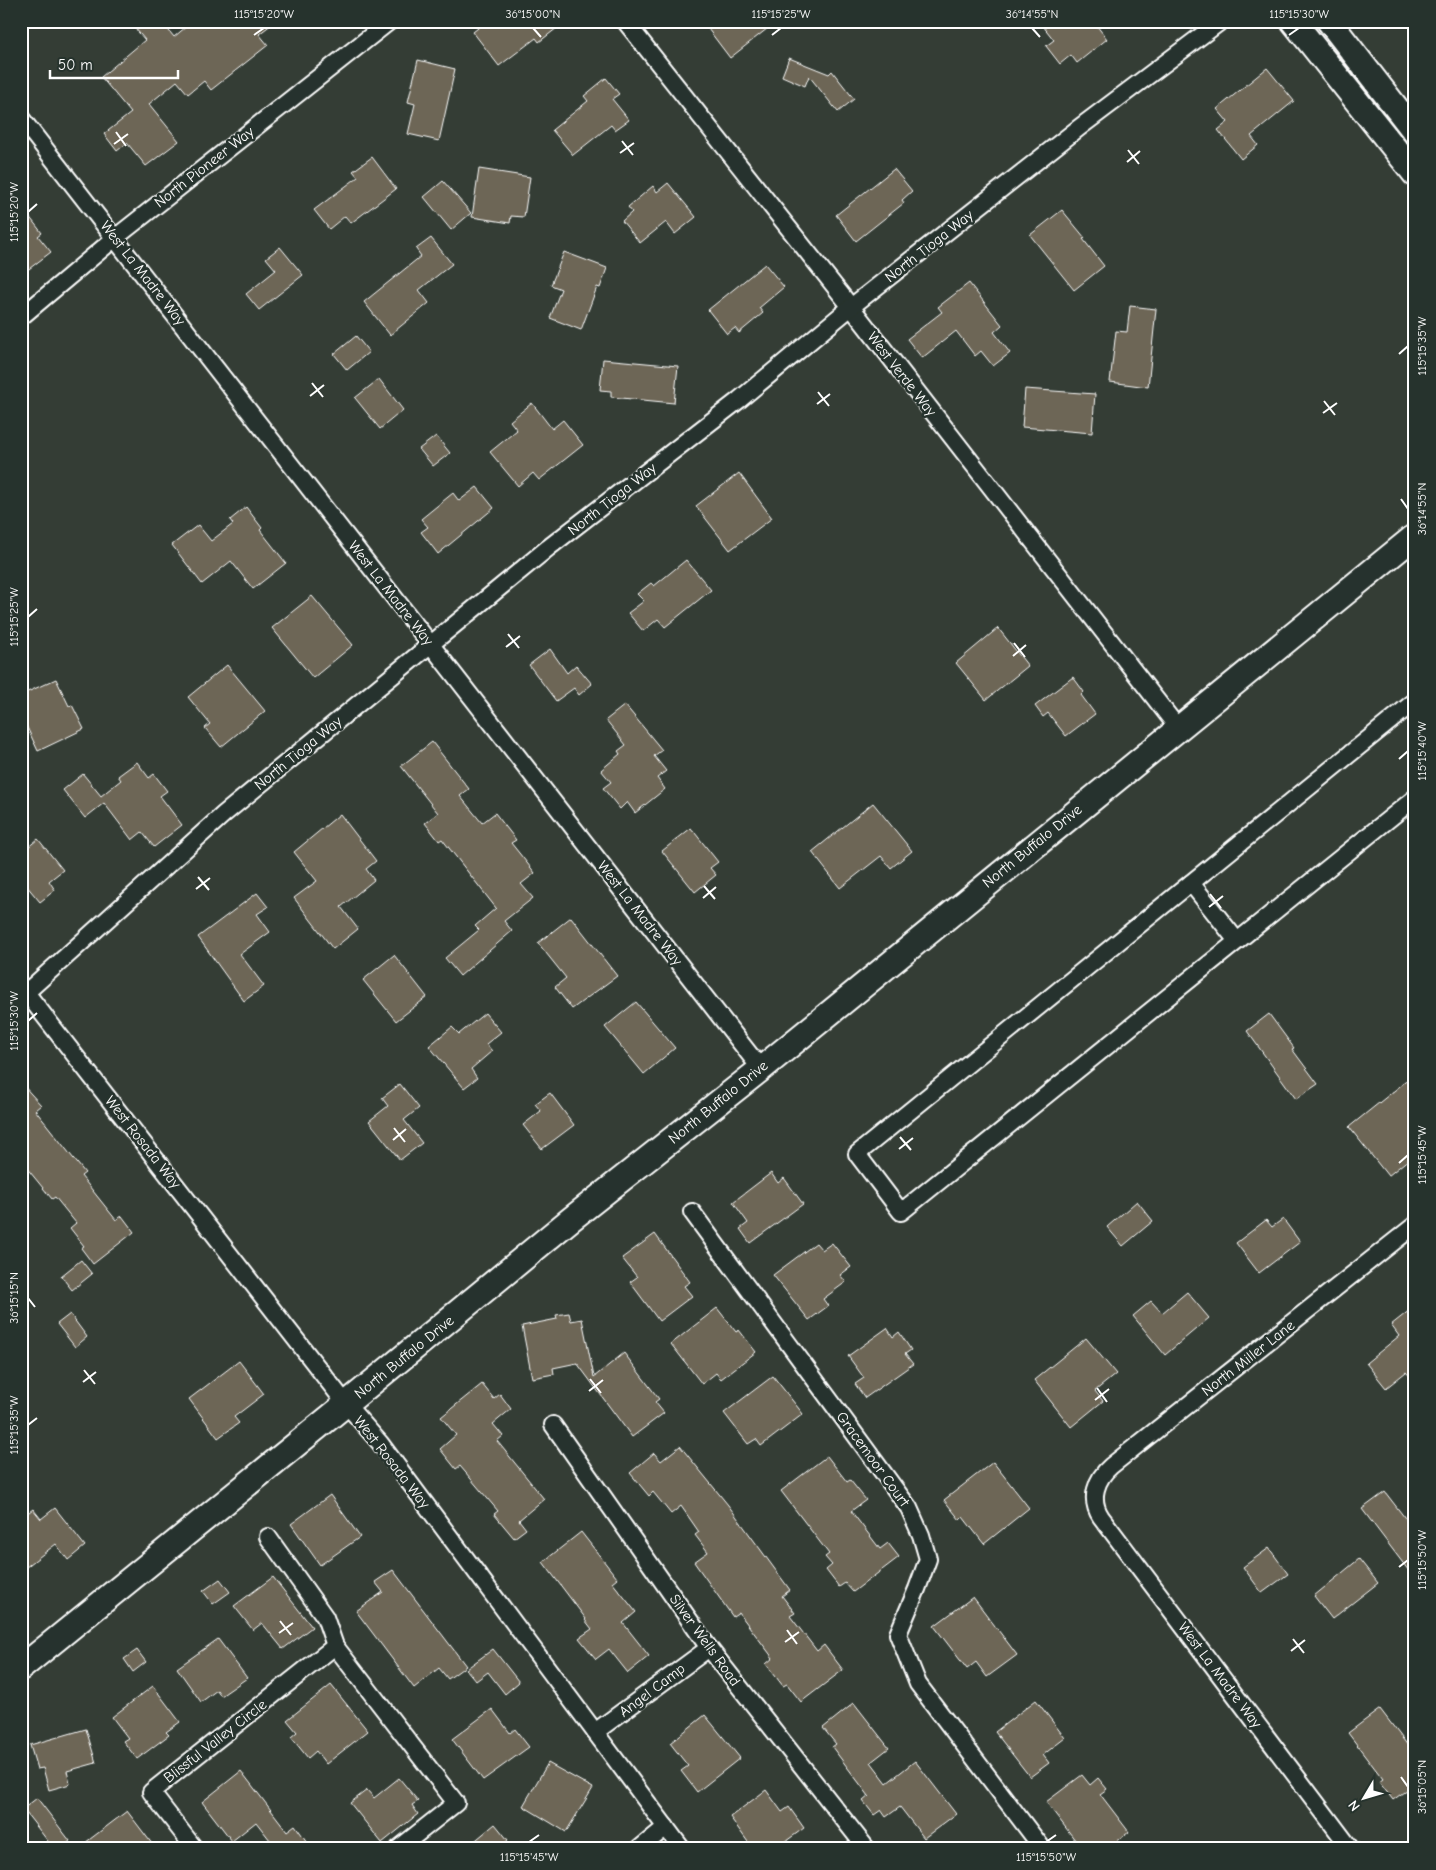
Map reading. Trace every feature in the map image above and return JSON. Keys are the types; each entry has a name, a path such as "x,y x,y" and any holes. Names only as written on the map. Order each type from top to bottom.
{"street":[{"name":"North Pioneer Way","path":"21,317 115,238 390,21"},
{"name":"West Verde Way","path":"624,21 851,307 1178,728"},
{"name":"North Tioga Way","path":"23,992 224,814 548,548 739,400 851,307 1080,127 1221,21"},
{"path":"1293,21 1415,174"},
{"path":"1329,21 1415,132"},
{"name":"West La Madre Way","path":"21,118 760,1069"},
{"name":"North Buffalo Drive","path":"21,1668 570,1220 760,1069 1415,536"},
{"path":"1415,701 857,1154 900,1212 1415,798"},
{"path":"1191,882 1237,941"},
{"name":"West Rosada Way","path":"23,992 346,1404 380,1442 682,1849"},
{"name":"Gracemoor Court","path":"692,1212 909,1508 921,1535 928,1560 898,1634 918,1684 1043,1849"},
{"name":"North Miller Lane","path":"1094,1499 1099,1481 1105,1471 1415,1225"},
{"name":"Silver Wells Road","path":"553,1425 708,1648 867,1849"},
{"name":"West La Madre Way","path":"1094,1499 1097,1511 1101,1517 1351,1849"},
{"path":"268,1537 325,1617 335,1646 456,1803 398,1849"},
{"name":"Blissful Valley Circle","path":"195,1849 151,1792 335,1646"},
{"name":"Angel Camp","path":"595,1732 708,1648"},
{"path":"639,1849 666,1827"}],"building":[{"path":"129,21 161,21 174,37 193,21 276,21 259,34 268,45 211,90 204,81 188,94 177,81 149,104 179,141 146,166 127,143 117,151 104,134 131,113 101,77 145,40"},
{"path":"487,21 566,21 539,42 536,38 499,66 473,32"},
{"path":"702,21 777,21 730,58"},
{"path":"1039,21 1093,21 1107,39 1077,63 1071,55 1060,64 1046,46 1054,40"},
{"path":"789,58 829,74 832,71 854,99 838,112 809,76 805,86 782,76"},
{"path":"418,60 455,69 439,141 408,134 415,104 408,102"},
{"path":"1267,68 1294,101 1251,136 1258,145 1241,159 1218,130 1228,122 1217,109"},
{"path":"606,78 619,94 612,99 629,120 615,130 611,125 573,155 552,130 588,101 584,96"},
{"path":"372,157 396,189 351,223 345,216 329,229 314,210 358,177 353,171"},
{"path":"479,169 530,177 524,217 511,216 510,223 472,217"},
{"path":"894,169 912,191 902,200 904,203 856,241 836,215"},
{"path":"443,181 471,213 451,230 424,197"},
{"path":"668,183 696,217 675,234 666,222 640,243 622,221 632,212 628,207 653,186 657,192"},
{"path":"21,206 42,233 38,236 51,252 21,275"},
{"path":"1062,210 1085,238 1083,239 1104,266 1074,290 1030,235"},
{"path":"431,238 452,264 419,290 429,303 390,335 364,302 421,256 416,249"},
{"path":"280,247 303,275 259,310 246,294 276,270 266,258"},
{"path":"564,252 607,268 600,288 597,287 581,330 550,318 561,289 551,285"},
{"path":"765,264 784,287 759,308 763,313 739,333 735,328 727,334 708,310"},
{"path":"969,283 1002,325 994,332 1010,353 993,366 981,351 975,356 956,331 922,358 907,339 942,312 938,307"},
{"path":"1130,306 1156,309 1148,387 1110,382 1116,331 1127,332"},
{"path":"356,336 369,352 347,370 334,354"},
{"path":"603,359 678,366 674,403 611,397 611,391 600,390"},
{"path":"379,379 403,410 380,429 355,398"},
{"path":"1025,389 1095,394 1092,433 1022,427"},
{"path":"532,403 552,429 563,420 583,445 539,480 533,473 518,486 490,452 517,430 510,421"},
{"path":"436,436 450,453 433,466 419,449"},
{"path":"739,473 772,518 730,550 696,506"},
{"path":"477,487 494,508 438,554 421,532 428,527 421,519 453,493 459,501"},
{"path":"246,507 262,528 260,530 286,563 253,589 231,561 202,584 172,545 198,525 211,541 233,524 230,520"},
{"path":"686,560 711,590 665,627 658,619 643,631 628,613 644,601 637,594 651,583 654,586"},
{"path":"312,596 353,645 313,678 272,628"},
{"path":"998,628 1028,666 986,700 956,663"},
{"path":"550,649 567,673 576,665 592,684 579,695 574,688 556,701 529,665"},
{"path":"227,665 265,711 221,747 205,728 210,724 188,697"},
{"path":"1073,677 1084,692 1081,695 1095,714 1066,736 1048,713 1043,717 1035,706"},
{"path":"56,679 69,706 72,705 84,729 38,751 25,723 21,725 21,695"},
{"path":"625,705 662,750 654,756 666,771 657,778 665,789 635,813 627,802 620,809 603,788 611,782 601,770 620,754 618,751 626,745 606,720"},
{"path":"432,742 469,789 460,796 482,823 495,813 516,840 511,843 535,873 521,884 533,898 504,921 512,931 460,976 445,958 479,930 475,926 496,908 442,839 439,841 425,823 438,813 401,766"},
{"path":"137,762 149,778 154,774 167,791 160,796 182,825 154,847 142,832 132,840 104,803 85,818 63,790 83,774 101,796 121,780 118,776"},
{"path":"873,803 912,851 891,868 881,856 840,888 812,852"},
{"path":"340,814 376,861 366,869 374,880 341,907 358,929 333,949 294,898 317,881 294,852"},
{"path":"691,828 718,862 710,868 716,875 695,892 662,851"},
{"path":"38,839 63,870 49,881 55,890 40,902 21,879 21,853"},
{"path":"257,893 268,907 257,914 270,932 240,954 264,986 244,1001 198,937"},
{"path":"571,917 617,976 572,1009 555,987 566,978 538,943"},
{"path":"394,955 427,997 396,1021 363,980"},
{"path":"636,1002 675,1048 644,1074 605,1027"},
{"path":"485,1013 501,1032 486,1044 492,1051 471,1069 477,1078 464,1088 429,1046 452,1027 459,1034"},
{"path":"1269,1014 1318,1084 1296,1099 1247,1031"},
{"path":"1415,1074 1415,1154 1388,1176 1349,1127"},
{"path":"21,1083 41,1105 35,1110 85,1173 81,1176 116,1220 122,1216 134,1232 93,1264 81,1248 84,1246 70,1228 76,1223 55,1197 52,1199 21,1161"},
{"path":"400,1084 419,1108 404,1120 422,1143 400,1160 369,1121 388,1106 382,1098"},
{"path":"550,1093 574,1125 542,1149 523,1125 541,1111 535,1104"},
{"path":"771,1173 778,1183 784,1178 803,1204 750,1243 740,1229 748,1223 733,1202"},
{"path":"1137,1201 1153,1221 1123,1246 1107,1227"},
{"path":"1283,1219 1300,1242 1259,1273 1236,1243 1266,1220 1272,1227"},
{"path":"655,1234 690,1282 684,1286 692,1296 659,1321 630,1282 637,1277 622,1258"},
{"path":"816,1243 822,1250 832,1243 851,1267 840,1275 846,1282 823,1299 828,1306 809,1320 773,1275"},
{"path":"81,1260 92,1274 72,1290 61,1276"},
{"path":"1187,1292 1209,1318 1165,1355 1133,1316 1151,1301 1162,1313"},
{"path":"1415,1306 1415,1382 1406,1372 1386,1388 1366,1363 1399,1336 1391,1325"},
{"path":"717,1308 736,1332 739,1330 756,1352 721,1379 716,1373 702,1384 671,1344"},
{"path":"569,1313 571,1321 582,1319 594,1377 624,1353 659,1399 655,1402 664,1413 632,1437 577,1363 553,1368 554,1374 532,1378 522,1326 557,1319 556,1315"},
{"path":"70,1314 87,1337 75,1347 57,1324"},
{"path":"887,1328 893,1337 899,1332 911,1350 905,1354 913,1364 865,1398 855,1384 864,1378 848,1356"},
{"path":"1086,1338 1116,1374 1095,1391 1103,1401 1071,1427 1034,1380"},
{"path":"239,1361 264,1394 234,1417 239,1423 218,1438 189,1399"},
{"path":"773,1376 803,1414 761,1446 756,1439 748,1444 724,1413"},
{"path":"482,1384 494,1399 500,1394 511,1409 493,1424 503,1436 497,1441 544,1499 519,1520 526,1529 514,1538 494,1514 498,1511 460,1466 456,1469 440,1449 456,1435 441,1417"},
{"path":"680,1446 728,1505 790,1590 782,1596 795,1613 790,1616 817,1651 824,1645 843,1670 801,1702 787,1684 783,1686 766,1664 773,1658 739,1613 733,1617 694,1562 708,1552 695,1535 699,1532 681,1506 671,1514 653,1492 649,1496 630,1473 654,1453 661,1461"},
{"path":"827,1456 847,1482 850,1480 866,1500 851,1511 880,1549 888,1543 899,1557 853,1592 845,1583 839,1587 826,1570 832,1565 825,1557 829,1554 781,1491"},
{"path":"993,1462 1029,1508 984,1544 963,1517 960,1520 944,1500"},
{"path":"1385,1492 1415,1531 1415,1579 1362,1509"},
{"path":"330,1495 360,1537 320,1565 291,1524"},
{"path":"55,1508 85,1546 68,1560 56,1544 21,1571 21,1518 33,1509 41,1519"},
{"path":"581,1532 617,1578 612,1582 636,1612 623,1623 649,1656 628,1673 609,1649 596,1659 579,1638 592,1629 543,1562"},
{"path":"1269,1548 1288,1574 1262,1593 1243,1567"},
{"path":"1359,1559 1378,1583 1332,1619 1314,1596"},
{"path":"393,1570 466,1666 448,1679 439,1668 414,1688 356,1611 383,1592 375,1582"},
{"path":"273,1577 312,1627 283,1649 262,1623 253,1630 234,1606"},
{"path":"220,1579 230,1592 213,1604 203,1591"},
{"path":"973,1597 1017,1655 987,1677 976,1662 967,1669 934,1626"},
{"path":"218,1639 247,1678 221,1696 217,1690 201,1702 177,1668"},
{"path":"493,1649 519,1682 505,1694 488,1672 476,1681 466,1669"},
{"path":"137,1650 146,1662 133,1672 124,1659"},
{"path":"331,1685 368,1731 326,1764 316,1751 308,1758 291,1737 297,1732 287,1720"},
{"path":"153,1686 180,1722 166,1732 169,1735 137,1759 123,1741 128,1738 112,1717"},
{"path":"1036,1700 1065,1738 1043,1755 1049,1763 1030,1777 995,1732"},
{"path":"854,1703 889,1748 871,1762 887,1783 915,1761 956,1814 924,1838 900,1807 886,1817 881,1810 874,1815 863,1801 869,1796 832,1747 836,1744 823,1728"},
{"path":"492,1709 510,1733 515,1729 529,1747 483,1780 452,1739"},
{"path":"1380,1709 1415,1755 1415,1759 1409,1763 1415,1771 1415,1784 1393,1800 1379,1782 1383,1779 1348,1733"},
{"path":"705,1715 740,1758 697,1792 681,1771 688,1766 670,1743"},
{"path":"86,1729 96,1763 67,1771 70,1784 49,1790 43,1768 37,1769 30,1745"},
{"path":"548,1763 593,1788 566,1832 523,1806"},
{"path":"241,1771 287,1831 295,1825 312,1849 277,1849 256,1822 232,1841 202,1802"},
{"path":"1082,1775 1090,1785 1098,1778 1107,1789 1100,1794 1129,1832 1107,1849 1082,1849 1046,1802"},
{"path":"399,1778 418,1801 412,1805 418,1814 382,1843 350,1803 367,1790 374,1798"},
{"path":"766,1790 782,1812 789,1807 804,1828 782,1844 780,1841 769,1849 753,1849 730,1817"},
{"path":"37,1798 70,1841 60,1849 54,1849 23,1809"},
{"path":"127,1811 156,1849 77,1849"},
{"path":"495,1824 508,1840 498,1849 465,1849"}]}
